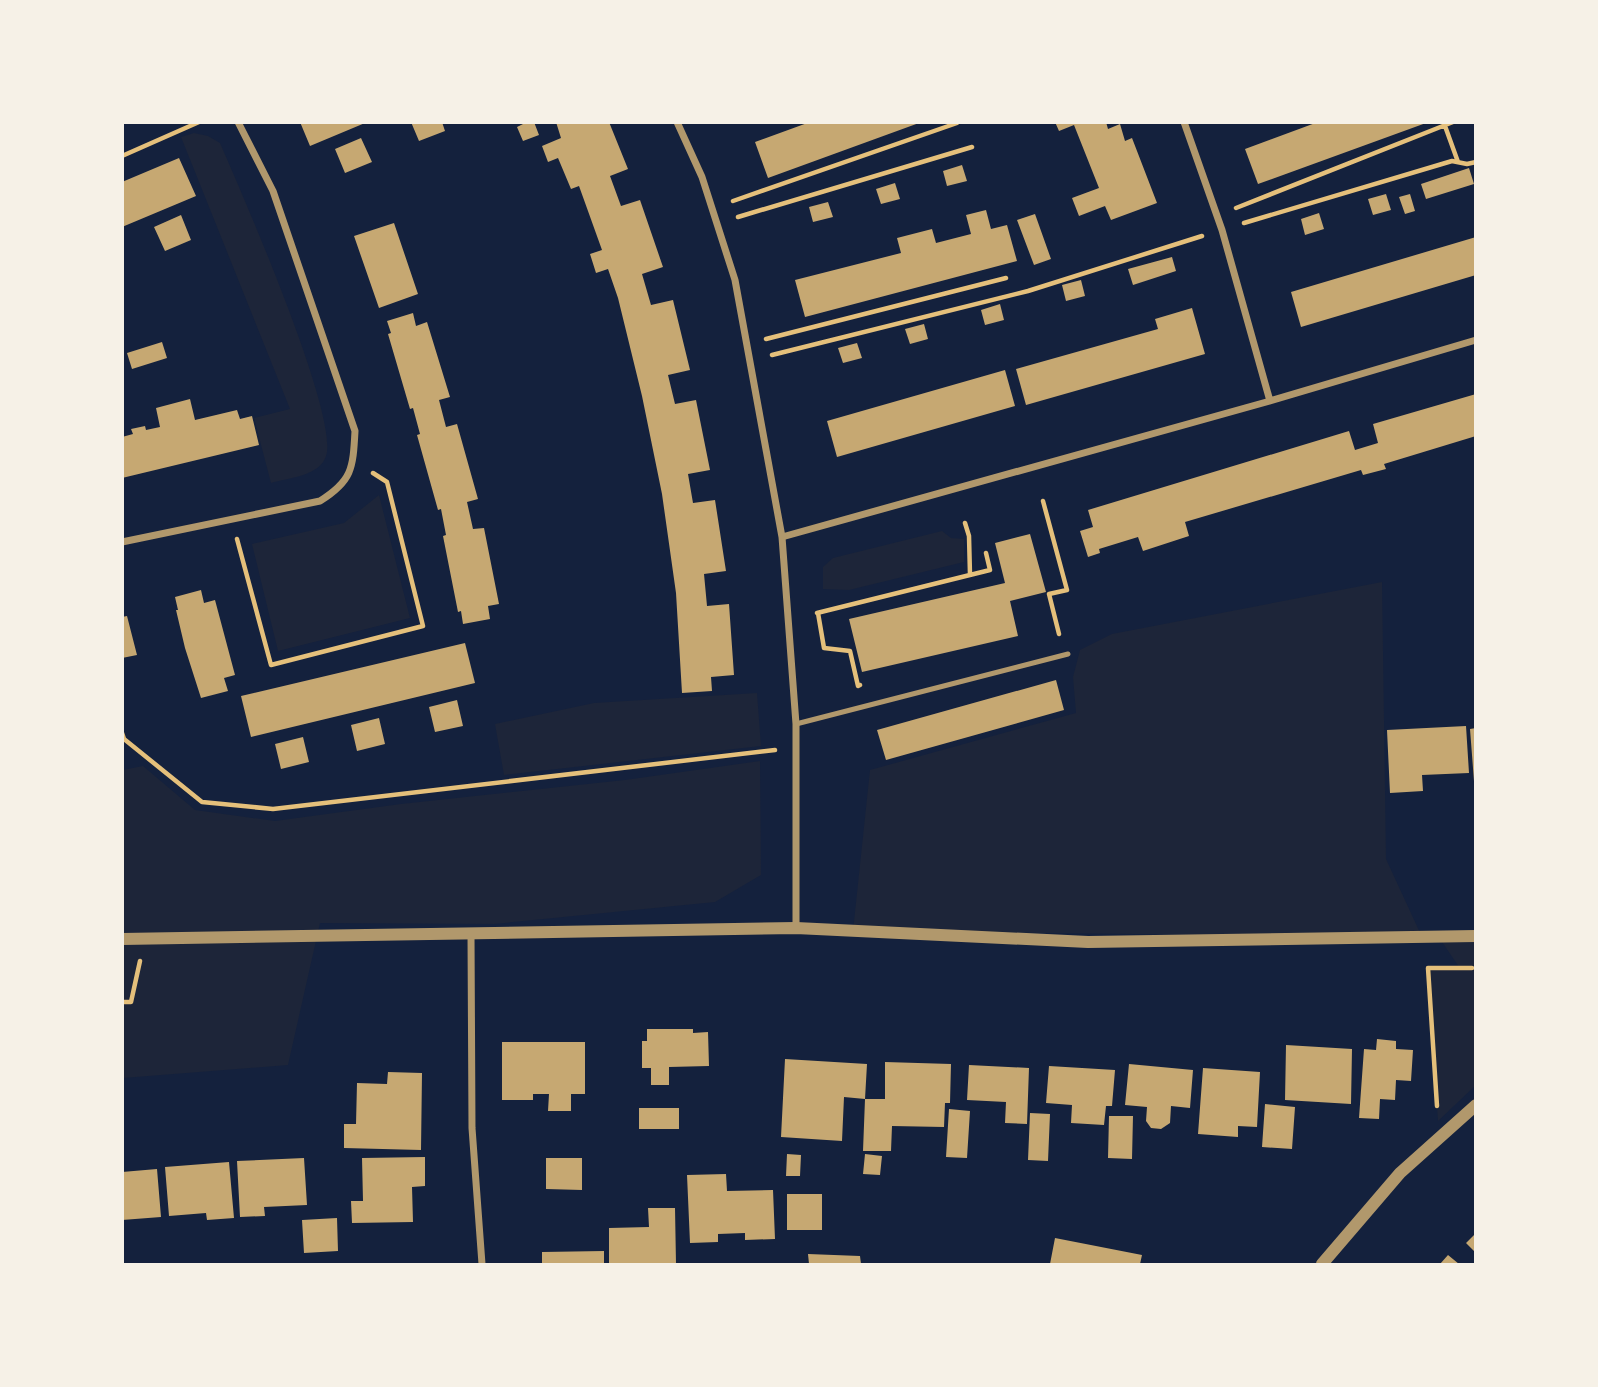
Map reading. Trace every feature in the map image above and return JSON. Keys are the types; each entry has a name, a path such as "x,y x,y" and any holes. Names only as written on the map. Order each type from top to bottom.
{"street":[{"path":"122,542 320,501 341,487 354,460 355,431 277,204 237,122"},
{"path":"677,122 702,177 735,281 782,537 797,748 796,928"},
{"path":"1184,122 1222,230 1270,401"},
{"path":"782,537 1270,401 1475,340"},
{"path":"122,939 796,928 1088,942 1475,936"},
{"path":"471,934 472,1128 482,1265"},
{"path":"1322,1265 1400,1173 1475,1105"}],"lane":[{"path":"796,724 1068,654"}],"path":[{"path":"122,156 199,122"},
{"path":"1217,216 1453,122"},
{"path":"712,208 957,123"},
{"path":"1445,126 1458,162"},
{"path":"716,223 972,147"},
{"path":"751,360 1028,291 1452,161 1467,164 1475,162"},
{"path":"748,344 1006,278"},
{"path":"239,547 271,665 423,626 387,482"},
{"path":"1043,500 1067,590 1049,594 1058,629"},
{"path":"965,523 969,536 970,575"},
{"path":"789,621 990,570 986,553"},
{"path":"818,613 824,648 850,651 858,686"},
{"path":"122,733 124,739 202,802 273,808 797,748"},
{"path":"122,1002 131,1002 145,940"},
{"path":"1439,1138 1428,968 1472,968"}],"shaded area":[{"path":"194,133 208,136 220,143 304,352 326,433 326,456 317,468 303,475 271,483 254,418 290,409 181,137"},
{"path":"379,495 410,618 278,651 252,544 344,523"},
{"path":"942,531 951,538 964,539 964,562 849,590 823,589 823,567 833,558"},
{"path":"1382,582 1386,859 1422,937 853,931 870,770 1076,713 1073,677 1080,650 1112,634"},
{"path":"757,693 761,746 504,775 495,724 594,703"},
{"path":"760,761 761,875 715,902 494,924 320,923 288,1065 123,1078 123,770 143,766 195,810 275,821 401,804 625,780"},
{"path":"1438,936 1475,936 1475,1086 1438,1121 1428,968 1459,967"}],"building":[{"path":"300,122 365,123 310,146"},
{"path":"411,122 442,122 445,131 419,141"},
{"path":"534,122 539,135 523,141 517,127"},
{"path":"556,122 609,122 628,169 610,176 621,206 640,200 663,267 642,274 651,305 673,300 690,370 668,375 675,404 696,400 710,470 688,474 693,503 715,500 726,571 704,574 707,606 729,604 734,675 711,677 712,691 682,693 676,593 662,494 642,396 618,298 608,269 596,273 590,254 602,250 579,186 571,189 558,158 548,162 542,146 561,138"},
{"path":"810,122 919,123 768,178 755,142"},
{"path":"1055,122 1106,122 1108,129 1120,124 1125,141 1132,138 1157,203 1111,220 1105,206 1079,216 1072,198 1099,188 1074,125 1059,131"},
{"path":"1318,122 1426,123 1258,184 1245,149"},
{"path":"361,138 372,162 345,173 335,149"},
{"path":"179,158 196,196 122,227 122,182"},
{"path":"962,165 967,181 947,186 943,171"},
{"path":"1469,168 1474,184 1426,199 1421,184"},
{"path":"895,183 900,199 881,204 876,189"},
{"path":"1386,194 1391,210 1373,215 1368,199"},
{"path":"1410,194 1415,211 1405,214 1399,197"},
{"path":"828,202 833,217 813,222 809,207"},
{"path":"986,210 991,229 1007,225 1017,261 805,317 795,280 901,253 897,238 932,229 936,243 971,234 966,215"},
{"path":"1319,213 1324,229 1305,235 1301,219"},
{"path":"1035,214 1051,259 1034,265 1017,220"},
{"path":"181,215 191,240 165,251 154,227"},
{"path":"394,223 418,294 379,308 354,236"},
{"path":"1476,237 1476,275 1301,327 1291,292"},
{"path":"1172,257 1176,271 1133,285 1128,269"},
{"path":"1081,280 1085,296 1066,301 1062,285"},
{"path":"1000,304 1004,320 985,325 981,310"},
{"path":"1192,308 1205,354 1026,405 1016,369 1158,329 1155,319"},
{"path":"413,313 416,326 427,322 450,397 439,400 446,427 457,424 478,499 467,502 473,529 484,528 499,604 488,606 490,619 463,624 461,611 458,612 443,536 446,535 441,509 438,510 417,435 420,434 413,408 410,409 388,334 391,333 387,321"},
{"path":"924,324 928,339 910,344 905,329"},
{"path":"162,342 167,358 132,369 127,353"},
{"path":"857,343 862,358 843,363 838,348"},
{"path":"1005,370 1015,406 837,457 827,421"},
{"path":"1476,394 1476,436 1384,464 1386,469 1363,475 1361,470 1185,522 1189,536 1143,551 1138,537 1099,549 1100,553 1088,557 1080,531 1093,527 1088,510 1349,431 1355,450 1378,443 1373,424"},
{"path":"190,399 195,420 237,410 240,419 252,416 259,445 122,478 122,437 133,434 131,429 160,427 156,408"},
{"path":"1030,534 1046,592 1010,601 1018,636 862,672 849,619 1005,583 995,543"},
{"path":"201,590 204,603 215,600 235,675 224,678 228,691 201,698 185,648 175,597"},
{"path":"127,616 137,655 122,658 122,617"},
{"path":"465,643 475,683 251,737 241,696"},
{"path":"1056,680 1064,710 886,760 877,730"},
{"path":"457,700 463,726 435,732 429,707"},
{"path":"379,718 385,744 357,751 351,725"},
{"path":"1466,726 1469,773 1422,775 1423,791 1390,793 1387,730"},
{"path":"1476,728 1476,781 1474,781 1470,729"},
{"path":"303,737 309,762 281,769 275,744"},
{"path":"647,1029 693,1029 693,1033 708,1032 709,1066 669,1067 669,1085 651,1085 651,1068 642,1068 642,1041 647,1041"},
{"path":"1377,1039 1396,1041 1396,1049 1413,1050 1411,1081 1396,1080 1395,1100 1380,1099 1379,1119 1359,1118 1364,1049 1376,1050"},
{"path":"502,1042 585,1042 585,1094 571,1094 571,1111 548,1111 549,1094 533,1094 533,1100 502,1100"},
{"path":"1286,1045 1352,1049 1351,1104 1285,1100"},
{"path":"785,1059 867,1064 865,1099 844,1097 842,1141 781,1137"},
{"path":"885,1062 951,1064 950,1103 945,1103 944,1127 892,1126 891,1151 863,1151 865,1099 885,1099"},
{"path":"1129,1064 1193,1070 1190,1108 1171,1106 1170,1123 1161,1129 1151,1128 1146,1121 1147,1107 1125,1105"},
{"path":"969,1065 1029,1068 1027,1124 1005,1123 1006,1102 967,1100"},
{"path":"1049,1066 1115,1070 1112,1106 1106,1106 1104,1125 1071,1123 1072,1105 1046,1103"},
{"path":"1203,1068 1260,1072 1257,1127 1238,1126 1238,1137 1198,1134"},
{"path":"388,1072 422,1073 421,1150 344,1148 344,1124 356,1124 357,1083 387,1084"},
{"path":"1265,1104 1295,1107 1292,1149 1262,1147"},
{"path":"639,1108 679,1108 679,1129 639,1129"},
{"path":"949,1109 970,1111 967,1158 946,1157"},
{"path":"1030,1113 1050,1114 1048,1161 1028,1160"},
{"path":"1109,1116 1133,1116 1132,1159 1108,1158"},
{"path":"787,1154 801,1155 800,1176 786,1176"},
{"path":"865,1154 882,1156 880,1175 863,1174"},
{"path":"425,1157 425,1186 412,1187 413,1222 352,1223 351,1201 363,1201 362,1158"},
{"path":"304,1158 307,1205 264,1207 265,1216 240,1217 237,1161"},
{"path":"546,1158 582,1158 582,1190 546,1189"},
{"path":"229,1162 234,1218 207,1220 206,1213 169,1216 165,1167"},
{"path":"157,1169 161,1217 122,1220 122,1172"},
{"path":"726,1174 727,1191 773,1190 775,1239 745,1240 745,1233 718,1234 718,1242 690,1243 687,1175"},
{"path":"787,1194 822,1194 822,1230 787,1230"},
{"path":"648,1208 675,1208 676,1264 609,1264 609,1228 649,1227"},
{"path":"337,1218 338,1251 304,1253 302,1220"},
{"path":"1476,1233 1476,1253 1466,1243"},
{"path":"1055,1238 1142,1255 1140,1264 1050,1264"},
{"path":"604,1251 604,1264 542,1264 542,1252"},
{"path":"808,1254 860,1256 861,1264 809,1264"},
{"path":"1448,1255 1459,1264 1440,1264"}]}
